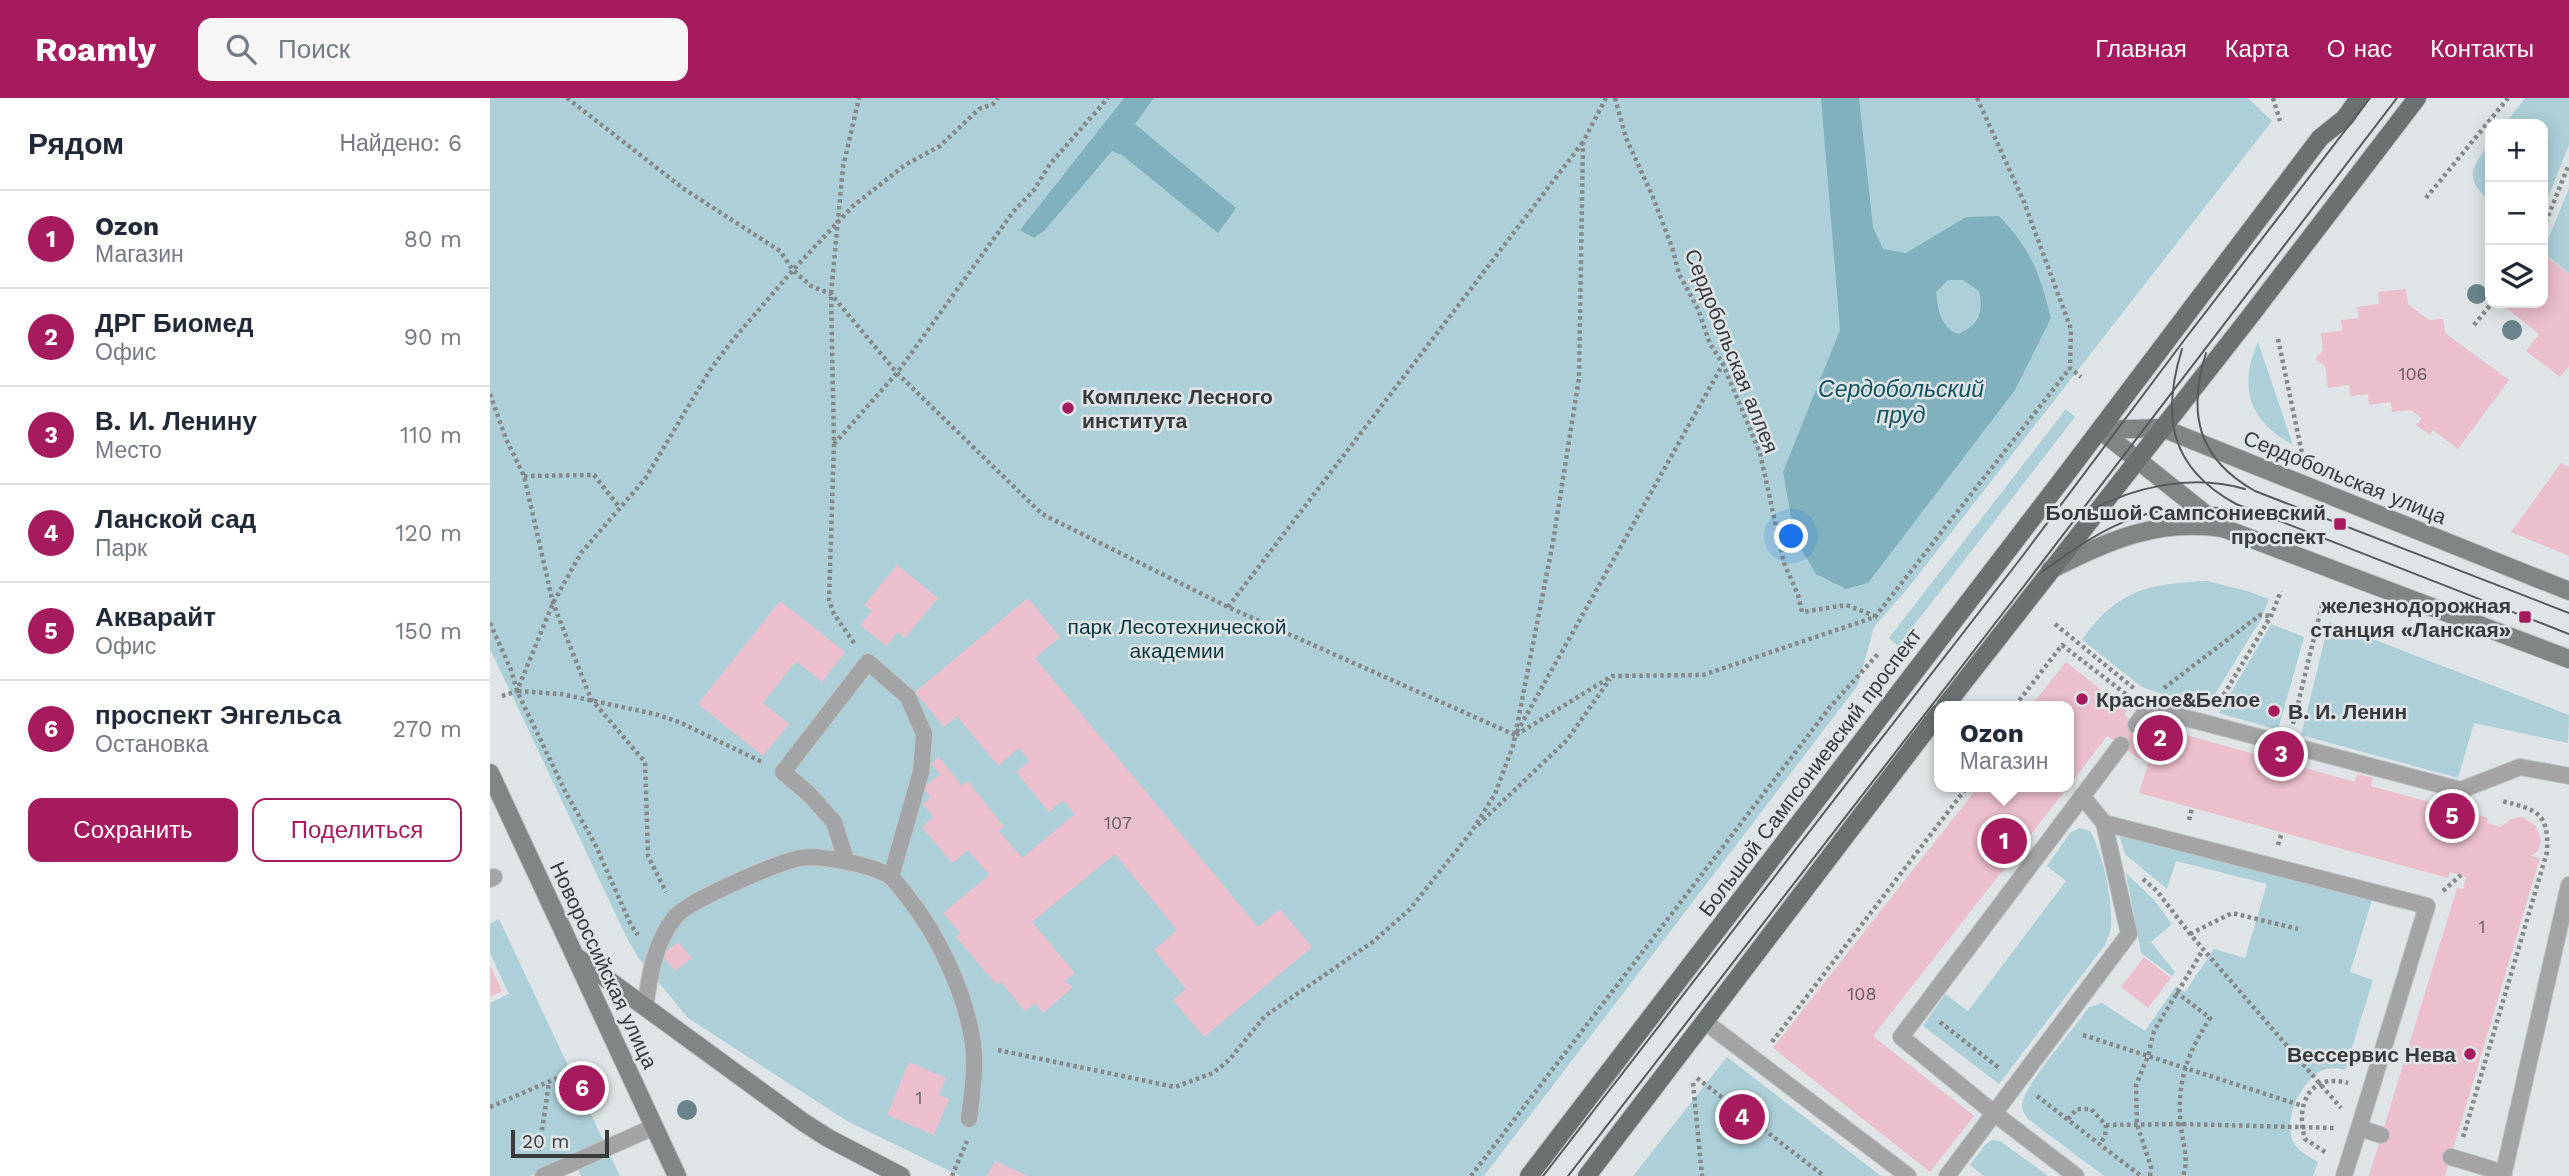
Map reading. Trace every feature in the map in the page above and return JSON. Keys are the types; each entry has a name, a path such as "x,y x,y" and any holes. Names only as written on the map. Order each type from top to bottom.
{"main road":[{"name":"Большой Сампсониевский проспект","path":"1530,1176 2320,138 2345,118 2360,98"},
{"path":"1949,701 2417,98"},
{"name":"Сердобольская улица","path":"2100,430 2162,428 2569,591"},
{"path":"2100,430 2223,528"},
{"path":"2050,570 2095,547 2163,527 2194,524 2223,528 2569,659"},
{"path":"1587,1176 1934,720"},
{"name":"Новороссийская улица","path":"490,773 677,1176"},
{"path":"575,956 803,1122 901,1176"}],"lane":[{"path":"846,860 834,822 808,793 783,772 868,662 908,697 924,734 921,772 891,877"},
{"path":"2136,725 2148,708 2461,790 2520,766 2569,776"},
{"path":"2076,1176 1901,1037 2121,745"},
{"path":"1947,1176 2129,934 2104,823 2082,796"},
{"path":"2104,823 2427,906 2346,1170"},
{"path":"645,1007 653,958 659,942 677,915 704,898 801,858 846,860 891,877 922,914 955,976 973,1044 973,1086 969,1119"},
{"path":"2451,1157 2503,1175 2569,885"},
{"path":"1704,1021 1908,1176"},
{"path":"540,1169 654,1127"},
{"path":"2359,1128 2381,1135"}],"path":[{"path":"567,98 684,189 780,251 793,270 811,286 831,294 897,373 1042,514 1228,607 1515,735"},
{"path":"859,98 843,167 835,274 831,294 834,443 829,600 834,614 868,662"},
{"path":"517,691 553,603 581,553 645,479 710,370 793,270 853,206 905,165 940,146 979,109 993,104 998,98"},
{"path":"834,443 897,373 1013,212 1034,190 1050,164 1108,98"},
{"path":"1228,607 1583,142 1606,98"},
{"name":"Сердобольская аллея","path":"1615,98 1626,138 1668,237 1679,274 1698,309 1710,344 1723,364 1760,453 1784,564 1798,595 1802,612 1846,605 1875,617"},
{"path":"1515,735 1612,676 1703,676 1875,617 2070,368 2071,329 2024,202 1977,98"},
{"path":"2273,98 2280,121"},
{"path":"2426,198 2508,98"},
{"path":"973,1044 1175,1087 1213,1073 1229,1060 1265,1016 1374,941 1410,909 1472,831 1495,794 1508,763 1553,542 1579,378 1583,142"},
{"path":"2548,216 2569,164"},
{"path":"2474,325 2488,308"},
{"path":"2278,339 2304,459"},
{"path":"1515,735 1723,364"},
{"path":"2070,368 2081,377"},
{"path":"490,394 524,476 553,603 591,699 645,762 648,856 677,915"},
{"path":"490,411 497,414"},
{"path":"524,476 594,475 620,508"},
{"path":"2207,723 2271,616 2281,591"},
{"path":"2288,745 2322,606"},
{"path":"2055,624 2133,686 2148,708 2168,684 2260,615 2271,616"},
{"path":"490,623 511,670 517,691 566,793 595,844 631,925 653,958"},
{"path":"2019,701 2062,645 2125,694"},
{"path":"1471,1176 1830,707 1878,654"},
{"path":"1472,831 1567,740 1612,676"},
{"path":"502,696 517,691 591,699 655,713 783,772"},
{"path":"1767,1048 1963,792"},
{"path":"2466,1128 2547,852 2548,833 2541,817 2530,807 2508,802"},
{"path":"2110,852 2157,891 2203,950 2359,1128"},
{"path":"2190,934 2232,913 2298,929"},
{"path":"2150,1176 2151,1167 2137,1124 2136,1085 2148,1056 2154,1031 2203,950"},
{"path":"2176,992 2210,1018 2192,1045 2180,1084 2181,1124 2186,1158 2183,1176"},
{"path":"2059,1027 2303,1106"},
{"path":"490,1107 583,1067"},
{"path":"1697,1078 1824,1176"},
{"path":"2346,1170 2305,1139 2300,1118 2303,1106 2307,1096 2320,1083 2333,1079 2371,1089"},
{"path":"540,1169 549,1082"},
{"path":"1693,1083 1702,1176"},
{"path":"2068,1119 2077,1109 2091,1109 2106,1125 2105,1136 2100,1144"},
{"path":"953,1176 967,1141 969,1119"},
{"path":"2106,1125 2359,1128"}],"green space":[{"name":"парк Лесотехнической академии","path":"490,98 2248,98 2272,121 1908,588 1874,627 1858,685 1484,1176 960,1176 847,1121 688,1018 637,956 625,934 490,649"},
{"path":"2525,98 2569,98 2569,145 2548,198 2548,119 2509,119"},
{"path":"2485,150 2485,197 2473,179 2478,159"},
{"path":"2569,188 2569,274 2548,256 2548,240"},
{"path":"2258,342 2293,445 2266,425 2257,414 2252,401 2249,374"},
{"path":"2066,409 2075,417 1898,646 1889,638"},
{"path":"2207,581 2269,599 2261,619 2206,709 2142,687 2082,640 2108,610 2136,592 2168,584"},
{"path":"2329,622 2569,715 2568,743 2474,723 2458,778 2301,735"},
{"path":"2271,624 2304,637 2278,730 2219,713"},
{"path":"2079,828 2090,831 2102,863 2110,902 2110,932 2105,945 1999,1084 1923,1026 1945,994 1968,1011 2066,881 2047,866 2070,833"},
{"path":"2119,834 2372,900 2350,972 2373,980 2345,1070 2332,1068 2319,1072 2300,1094 2292,1113 2290,1132 2295,1145 2318,1162 2313,1176 2104,1176 2025,1114 2022,1104 2032,1082 2089,1007 2102,1003 2145,1031 2176,986 2185,992 2214,949 2245,958 2267,884 2176,861 2167,889 2125,854"},
{"path":"2126,873 2154,900 2172,924 2151,942 2175,972 2172,976 2141,953"},
{"path":"499,919 620,1176 581,1176 572,1158 530,1176 490,1176 490,1003 509,994 490,953 490,924"},
{"path":"1727,1057 1881,1176 1633,1176"},
{"path":"1992,1140 2000,1141 2048,1176 1984,1176 1970,1165"}],"water":[{"path":"1124,98 1154,98 1135,124 1236,208 1218,233 1122,155 1112,151 1044,231 1034,238 1020,230"},
{"name":"Сердобольский пруд","path":"1821,98 1859,98 1873,227 1883,249 1906,253 1966,217 1999,216 2019,240 2033,263 2051,318 2015,390 1868,583 1846,589 1816,574 1795,539 1783,472 1840,330","holes":["1948,280 1963,280 1979,291 1981,305 1975,322 1958,334 1944,322 1936,292"]}],"building":[{"path":"2548,258 2569,274 2569,366 2560,377 2526,351 2539,334 2506,308 2548,308"},
{"path":"2406,289 2408,304 2429,320 2443,319 2445,333 2509,380 2458,449 2433,430 2430,435 2416,425 2422,418 2411,410 2392,412 2391,402 2369,405 2368,394 2350,396 2349,385 2328,388 2325,366 2315,359 2323,350 2321,333 2342,331 2341,320 2359,318 2357,307 2379,304 2378,292"},
{"path":"2561,463 2569,467 2569,556 2511,532"},
{"path":"897,565 938,598 905,638 898,632 886,646 860,625 872,611 864,605"},
{"path":"1028,598 1060,637 1035,658 1258,927 1280,909 1312,947 1204,1037 1173,1000 1186,989 1154,950 1177,930 1115,854 1032,922 1075,973 1064,981 1073,987 1043,1013 1035,1003 1025,1011 1000,981 996,984 956,937 960,933 943,913 989,875 968,850 952,863 922,827 934,817 923,804 931,797 923,788 940,774 931,764 939,757 962,786 968,781 1004,827 999,831 1022,858 1075,814 1063,800 1049,812 1016,772 1030,761 1019,748 998,766 957,716 944,727 915,692"},
{"path":"780,601 845,652 822,682 796,661 763,703 789,724 763,756 698,704"},
{"path":"2066,662 2127,710 2124,715 2145,731 2147,725 2166,730 2168,723 2184,727 2182,734 2280,761 2281,754 2297,758 2295,765 2355,782 2357,774 2373,778 2371,786 2444,806 2446,798 2464,803 2462,810 2488,818 2487,823 2501,827 2511,819 2522,817 2536,826 2541,841 2537,852 2531,856 2540,858 2445,1176 2369,1176 2457,888 2463,889 2466,877 2450,872 2448,878 2139,793 2149,760 2138,758 2107,736 2074,779 2074,701 2035,701"},
{"path":"1974,792 2064,792 1873,1036 1974,1116 1930,1172 1773,1048"},
{"path":"678,942 692,958 675,971 662,955"},
{"path":"2144,957 2171,978 2148,1008 2121,987"},
{"path":"490,965 502,991 490,997"},
{"path":"909,1062 946,1078 939,1095 949,1099 934,1135 887,1115"},
{"path":"995,1161 1028,1176 987,1176"}],"tram line":[{"path":"1543,1176 2021,558 2370,98"},
{"path":"1935,701 2397,98"},
{"path":"2182,349 2172,397 2176,438 2184,457 2214,490 2236,504 2569,634"},
{"path":"2206,353 2198,396 2202,433 2209,449 2221,465 2236,478 2255,491 2569,613"},
{"path":"2083,514 2121,496 2162,485 2204,482 2245,489"},
{"path":"2042,572 2089,540 2133,518 2156,511 2181,508 2238,510"},
{"path":"1568,1176 1934,702"}],"place":[{"name":"Комплекс Лесного института","path":"1068,408"},
{"name":"Большой Сампсониевский проспект","path":"2340,524"},
{"name":"железнодорожная станция «Ланская»","path":"2525,617"},
{"name":"Красное&Белое","path":"2082,699"},
{"name":"В. И. Ленин","path":"2274,711"},
{"name":"ДРГ Биомед","path":"2160,738"},
{"name":"В. И. Ленину","path":"2281,754"},
{"name":"Акварайт","path":"2452,816"},
{"name":"Ozon","path":"2004,841"},
{"name":"Вессервис Нева","path":"2470,1054"},
{"name":"проспект Энгельса","path":"582,1088"},
{"name":"Ланской сад","path":"1742,1117"}]}
